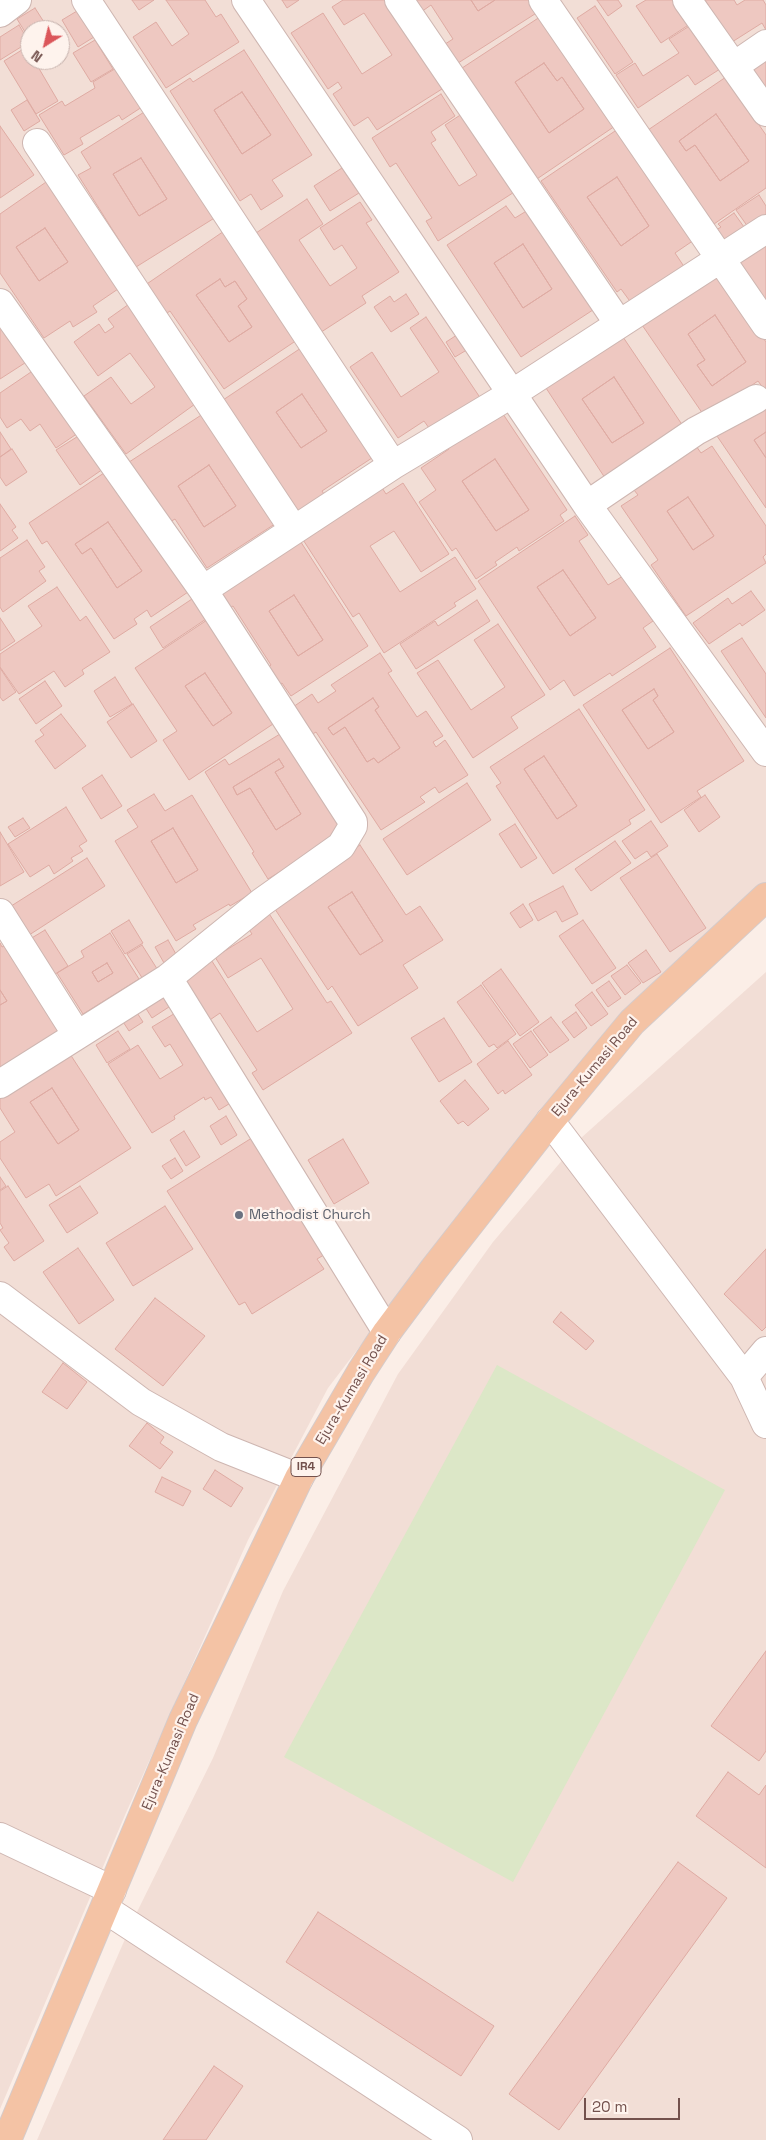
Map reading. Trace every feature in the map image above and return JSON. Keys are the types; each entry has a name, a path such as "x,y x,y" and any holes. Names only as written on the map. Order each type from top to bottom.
{"main road":[{"name":"Ejura-Kumasi Road","path":"8,2140 184,1720 299,1478 360,1372 387,1332 550,1121 632,1022 766,897"}],"street":[{"path":"0,13 18,0"},
{"path":"86,0 393,465"},
{"path":"246,0 587,504 766,752"},
{"path":"399,0 619,324"},
{"path":"543,0 766,325"},
{"path":"686,0 766,112"},
{"path":"734,66 766,44"},
{"path":"37,143 294,530"},
{"path":"203,590 393,465 513,393 766,229"},
{"path":"0,303 203,590 353,822 353,826 341,846 262,902 168,978 0,1084"},
{"path":"587,504 696,431 756,399"},
{"path":"0,913 76,1035"},
{"path":"168,978 387,1332"},
{"path":"550,1121 744,1377 766,1424"},
{"path":"0,1296 141,1402 221,1447 299,1478"},
{"path":"744,1377 766,1351"},
{"path":"0,1838 108,1899 458,2140"}],"shaded area":[{"path":"0,0 766,0 766,887 487,1180 328,1388 248,1540 125,1815 0,2109"},
{"path":"766,972 766,2140 37,2140 136,1914 213,1758 283,1591 398,1374 493,1242 581,1138"}],"green space":[{"path":"497,1365 725,1490 513,1882 284,1757"}],"building":[{"path":"132,0 154,0 139,10"},
{"path":"166,0 205,0 216,17 221,14 239,42 166,88 133,37 156,22 172,46 189,34"},
{"path":"282,0 299,0 287,8"},
{"path":"343,0 392,0 442,89 377,130 368,117 354,126 333,94 342,88 338,82 328,89 291,33 323,13 362,74 392,55 364,13 344,25 332,7"},
{"path":"402,0 471,0 478,11 495,0 531,0 538,12 455,65 442,46 453,39 431,5 414,17"},
{"path":"471,0 495,0 478,11"},
{"path":"597,0 618,0 622,6 608,16"},
{"path":"646,0 674,0 690,24 661,43 636,6"},
{"path":"705,0 734,0 737,5 745,0 763,0 766,5 766,30 762,23 732,42"},
{"path":"595,6 633,62 615,74 577,18"},
{"path":"35,8 43,20 20,20 20,24 17,19"},
{"path":"77,11 94,37 78,47 70,34 70,20 62,20"},
{"path":"549,11 618,124 528,185 456,72","holes":["544,63 557,81 562,77 584,109 549,133 515,82"]},
{"path":"19,25 20,27 20,48 0,60 0,37"},
{"path":"691,25 720,69 695,85 688,75 638,108 616,75 635,63 643,76 679,53 669,39"},
{"path":"95,40 113,69 91,82 73,53"},
{"path":"244,50 312,155 272,180 283,196 261,210 251,194 240,201 170,91 190,78 193,82","holes":["242,92 271,135 242,154 214,110"]},
{"path":"20,51 20,70 40,70 58,101 36,114 4,61"},
{"path":"766,55 766,89 750,66"},
{"path":"544,63 557,81 562,77 584,109 549,133 515,82"},
{"path":"118,67 142,107 122,120 119,115 80,138 83,144 64,155 39,115 62,101 65,106 95,88 93,82"},
{"path":"726,77 766,135 766,188 714,224 648,130","holes":["716,114 749,161 720,181 695,145 686,151 679,141"]},
{"path":"242,92 271,135 242,154 214,110"},
{"path":"441,94 455,116 431,132 436,140 431,143 459,186 477,175 445,125 468,110 519,189 438,241 426,221 432,218 396,163 390,167 372,138"},
{"path":"27,100 40,121 24,131 11,110"},
{"path":"149,109 216,217 136,267 78,175 91,168 81,152","holes":["141,158 167,199 139,216 113,174"]},
{"path":"716,114 749,161 720,181 695,145 686,151 679,141"},
{"path":"0,126 34,175 0,198"},
{"path":"621,127 697,238 675,253 685,268 632,304 621,289 617,292 541,181","holes":["617,177 649,226 621,246 587,197"]},
{"path":"141,158 167,199 139,216 113,174"},
{"path":"342,168 359,193 330,211 314,186"},
{"path":"617,177 649,226 621,246 587,197"},
{"path":"49,180 121,287 93,306 97,312 73,327 70,321 44,338 0,273 0,214","holes":["45,228 68,262 39,281 16,247"]},
{"path":"759,195 766,206 766,215 748,227 736,210"},
{"path":"307,199 323,224 299,240 330,286 357,268 342,245 334,250 320,228 360,202 372,220 366,223 399,272 362,296 366,303 312,338 247,239"},
{"path":"506,206 515,218 533,207 599,306 521,357 447,245","holes":["523,244 552,289 523,308 494,263"]},
{"path":"734,213 744,227 717,245 710,234 721,227 718,224"},
{"path":"230,227 300,338 224,389 170,311 158,319 138,290","holes":["220,279 225,287 235,281 247,299 238,306 252,327 229,342 196,295"]},
{"path":"45,228 68,262 39,281 16,247"},
{"path":"766,239 766,317 731,262"},
{"path":"523,244 552,289 523,308 494,263"},
{"path":"717,270 766,342 766,392 758,381 705,417 640,322","holes":["715,315 746,362 712,386 697,365 705,360 688,334"]},
{"path":"220,279 225,287 235,281 247,299 238,306 252,327 229,342 196,295"},
{"path":"406,294 419,314 391,332 374,307 390,296 394,302"},
{"path":"132,302 202,399 126,454 84,396 111,377 131,404 155,387 130,353 98,376 74,342 99,324 105,333 114,327 108,319"},
{"path":"715,315 746,362 712,386 697,365 705,360 688,334"},
{"path":"426,317 483,402 434,435 424,421 398,438 350,367 372,352 401,397 439,372 410,328"},
{"path":"0,321 28,361 0,379"},
{"path":"460,333 470,348 455,357 446,342"},
{"path":"623,337 685,429 607,481 546,388","holes":["614,377 644,423 612,443 582,399"]},
{"path":"307,344 381,452 322,491 326,497 297,523 217,404","holes":["302,394 327,431 301,448 276,412"]},
{"path":"34,370 78,433 56,448 40,424 30,431 21,419 7,428 0,417 0,393"},
{"path":"614,377 644,423 612,443 582,399"},
{"path":"302,394 327,431 301,448 276,412"},
{"path":"766,404 766,432 754,440 766,458 766,508 717,436"},
{"path":"499,408 567,510 560,515 564,521 519,551 517,547 495,562 497,565 476,579 456,548 452,551 419,502 436,490 421,468 449,449 446,444","holes":["495,459 529,510 496,531 462,481"]},
{"path":"209,410 281,520 207,568 175,519 163,526 123,466","holes":["209,465 236,506 204,527 178,486"]},
{"path":"0,432 11,449 0,457"},
{"path":"766,432 766,458 754,440"},
{"path":"80,435 103,469 80,485 56,450"},
{"path":"694,443 701,453 712,446 766,526 766,554 763,557 766,563 686,616 651,565 658,560 621,506 638,495 630,485","holes":["688,497 714,536 693,550 667,511"]},
{"path":"12,449 27,472 6,486 0,477 0,457"},
{"path":"495,459 529,510 496,531 462,481"},
{"path":"209,465 236,506 204,527 178,486"},
{"path":"113,467 194,588 151,617 147,610 134,619 137,624 114,639 47,541 42,544 29,523","holes":["108,522 142,571 117,588 91,548 82,554 75,544"]},
{"path":"377,480 386,494 403,483 449,554 421,572 394,531 370,546 400,592 455,557 476,589 454,603 456,606 384,653 359,613 353,617 298,532"},
{"path":"688,497 714,536 693,550 667,511"},
{"path":"0,504 16,527 12,530 18,538 0,551"},
{"path":"575,516 588,535 579,541 608,585 623,576 653,621 643,628 656,647 612,676 610,673 574,696 564,680 550,690 478,581","holes":["563,570 596,618 570,636 537,587"]},
{"path":"108,522 142,571 117,588 91,548 82,554 75,544"},
{"path":"295,533 368,646 291,696 282,683 276,687 265,670 271,665 233,606 222,612 207,589","holes":["294,595 323,640 298,656 269,611"]},
{"path":"27,540 45,567 39,571 46,581 3,612 0,607 0,558"},
{"path":"563,570 596,618 570,636 537,587"},
{"path":"57,587 80,621 86,616 110,652 82,670 84,674 65,687 54,671 19,694 0,667 0,654 42,626 28,606"},
{"path":"751,591 765,610 742,626 740,623 709,644 693,623 728,598 732,604"},
{"path":"294,595 323,640 298,656 269,611"},
{"path":"195,597 209,617 163,648 150,627"},
{"path":"477,600 490,621 416,669 400,644 435,621 438,626"},
{"path":"0,618 15,641 0,651"},
{"path":"207,620 276,722 189,780 163,740 177,731 135,668","holes":["205,673 232,713 213,726 185,686"]},
{"path":"498,624 545,695 511,717 518,728 473,758 417,673 438,660 471,710 505,687 474,640"},
{"path":"742,638 766,674 766,718 721,651"},
{"path":"670,648 744,761 697,791 701,797 661,823 583,705","holes":["654,689 658,696 653,700 674,732 648,749 622,710"]},
{"path":"380,653 392,671 388,673 417,717 426,711 443,736 433,742 436,747 445,740 468,775 439,793 435,787 420,797 425,802 381,830 316,732 311,735 293,707 312,694 318,703 336,691 331,685","holes":["373,698 379,707 375,710 400,748 378,763 374,758 367,762 345,727 333,735 328,728"]},
{"path":"0,668 16,692 3,701 0,697"},
{"path":"205,673 232,713 213,726 185,686"},
{"path":"115,677 132,704 110,717 94,691"},
{"path":"45,681 62,706 36,724 19,699"},
{"path":"654,689 658,696 653,700 674,732 648,749 622,710"},
{"path":"373,698 379,707 375,710 400,748 378,763 374,758 367,762 345,727 333,735 328,728"},
{"path":"133,704 157,741 131,758 107,722"},
{"path":"579,709 645,810 629,820 631,824 553,874 496,786 501,783 490,767","holes":["544,756 577,806 557,819 524,769"]},
{"path":"61,714 86,746 55,769 35,741 44,735 40,730"},
{"path":"285,731 347,831 268,879 252,853 254,852 205,772 225,759 229,765","holes":["279,759 284,767 275,772 301,814 276,830 250,788 237,795 233,787"]},
{"path":"544,756 577,806 557,819 524,769"},
{"path":"279,759 284,767 275,772 301,814 276,830 250,788 237,795 233,787"},
{"path":"102,775 122,806 101,819 82,788"},
{"path":"467,783 491,820 407,875 383,839"},
{"path":"154,794 165,811 192,795 252,893 193,925 196,929 176,941 115,841 138,827 127,810","holes":["173,828 198,870 176,883 151,841"]},
{"path":"705,795 720,817 699,832 684,810"},
{"path":"66,807 87,841 79,846 83,851 71,858 73,861 54,874 49,865 30,877 8,844"},
{"path":"23,818 30,828 15,837 8,827"},
{"path":"651,821 668,846 651,857 647,851 635,859 622,841"},
{"path":"515,824 537,858 521,868 499,834"},
{"path":"173,828 198,870 176,883 151,841"},
{"path":"0,832 24,872 0,886"},
{"path":"615,841 631,863 591,891 575,869"},
{"path":"360,845 406,915 420,906 443,940 403,965 418,988 358,1026 332,986 328,990 271,903","holes":["352,892 383,941 360,955 328,907"]},
{"path":"657,854 706,928 670,952 620,878"},
{"path":"87,858 105,886 26,937 8,908"},
{"path":"563,886 578,914 562,922 556,911 538,921 529,904"},
{"path":"352,892 383,941 360,955 328,907"},
{"path":"523,904 533,920 520,928 510,913"},
{"path":"266,909 327,1003 331,1001 352,1033 263,1090 252,1073 257,1070 220,1013 204,1024 175,980 210,958 257,1032 293,1009 261,958 228,978 215,957 252,934 244,922"},
{"path":"129,920 143,943 125,954 111,931"},
{"path":"583,920 616,968 592,984 559,936"},
{"path":"45,930 68,966 52,976 30,939"},
{"path":"110,933 139,979 83,1014 57,973 84,957 81,951","holes":["107,963 113,973 98,982 92,972"]},
{"path":"168,940 181,963 168,970 155,947"},
{"path":"14,941 63,1035 0,1076 0,1005 7,1001 0,990 0,943 2,947"},
{"path":"142,945 161,975 146,984 127,954"},
{"path":"646,950 661,972 643,983 628,963"},
{"path":"107,963 113,973 98,982 92,972"},
{"path":"627,965 641,983 625,995 611,976"},
{"path":"501,969 539,1022 520,1036 482,983"},
{"path":"609,981 621,998 608,1007 596,990"},
{"path":"481,985 516,1034 497,1048 494,1044 489,1047 457,1002"},
{"path":"161,987 172,1005 152,1018 140,999"},
{"path":"0,990 7,1001 0,1005"},
{"path":"592,992 608,1014 591,1026 575,1005"},
{"path":"132,1005 143,1022 129,1031 118,1014"},
{"path":"182,1009 237,1099 219,1110 211,1097 205,1100 204,1097 174,1116 175,1119 152,1133 108,1064 138,1045 160,1079 183,1065 170,1044 165,1047 152,1027"},
{"path":"576,1012 587,1028 574,1038 562,1022"},
{"path":"551,1017 569,1040 550,1053 533,1030"},
{"path":"444,1018 472,1062 439,1082 411,1038"},
{"path":"118,1031 130,1049 107,1063 96,1045"},
{"path":"531,1031 548,1055 530,1068 513,1044"},
{"path":"508,1041 532,1075 505,1094 503,1090 498,1094 477,1064"},
{"path":"70,1054 131,1148 56,1196 49,1184 26,1198 0,1158 0,1142 15,1132 0,1108 0,1098","holes":["52,1088 79,1130 58,1144 30,1102"]},
{"path":"465,1080 489,1109 468,1126 463,1121 458,1124 440,1101"},
{"path":"52,1088 79,1130 58,1144 30,1102"},
{"path":"226,1116 237,1135 221,1145 210,1126"},
{"path":"184,1131 200,1157 186,1166 170,1140"},
{"path":"255,1136 329,1252 317,1259 324,1269 252,1314 245,1302 239,1305 167,1191"},
{"path":"343,1139 369,1183 334,1204 308,1160"},
{"path":"175,1158 183,1171 171,1179 162,1166"},
{"path":"0,1177 6,1186 0,1190"},
{"path":"8,1186 44,1241 14,1261 4,1247 9,1243 0,1230 3,1228 0,1223 0,1191"},
{"path":"80,1186 98,1213 67,1233 49,1205"},
{"path":"165,1206 193,1249 133,1286 106,1243"},
{"path":"78,1248 114,1300 79,1324 43,1272"},
{"path":"766,1249 766,1327 762,1331 724,1294"},
{"path":"155,1298 205,1336 163,1386 115,1349"},
{"path":"561,1312 594,1341 586,1350 553,1322"},
{"path":"63,1363 87,1382 67,1409 42,1392"},
{"path":"147,1423 164,1437 160,1443 173,1452 160,1469 129,1446"},
{"path":"215,1470 243,1488 231,1507 203,1489"},
{"path":"162,1477 191,1491 183,1506 155,1492"},
{"path":"766,1651 766,1751 759,1761 711,1726"},
{"path":"728,1772 759,1795 766,1785 766,1868 696,1816"},
{"path":"678,1862 727,1898 559,2130 509,2094"},
{"path":"318,1912 494,2026 461,2076 286,1962"},
{"path":"214,2066 243,2086 206,2140 163,2140"}],"place":[{"name":"Methodist Church","path":"239,1215"}]}
